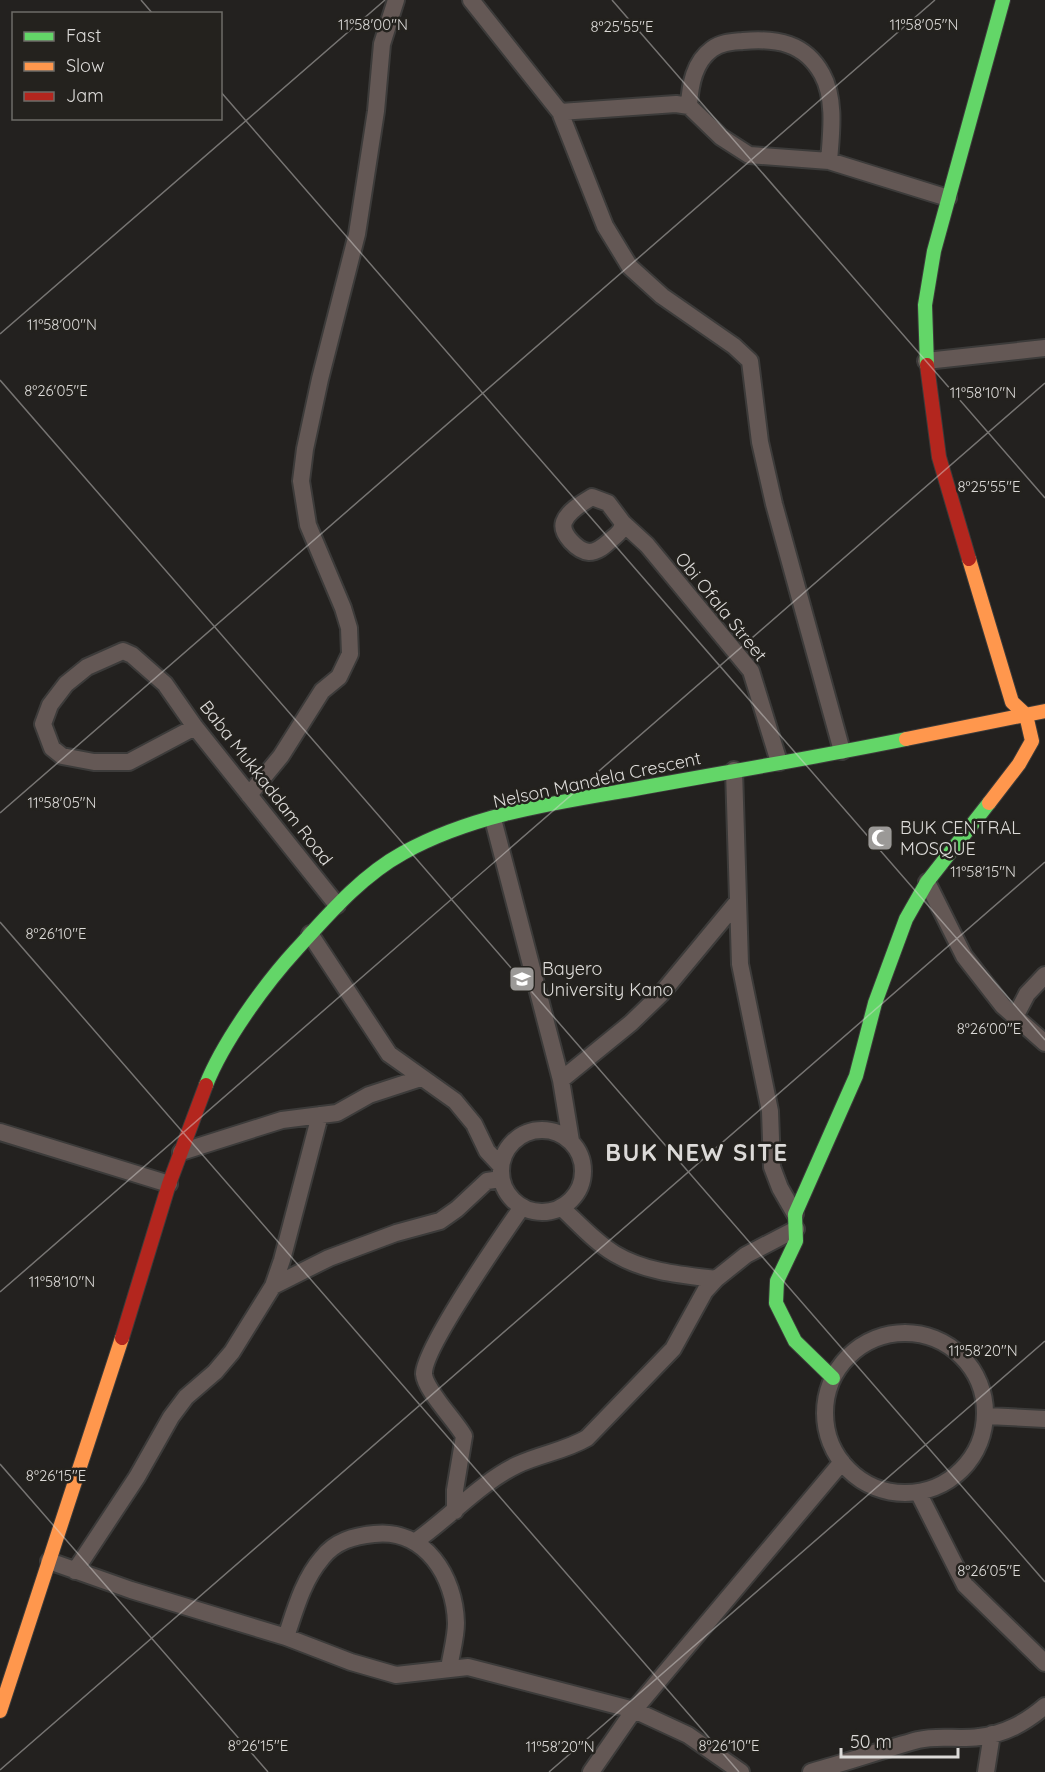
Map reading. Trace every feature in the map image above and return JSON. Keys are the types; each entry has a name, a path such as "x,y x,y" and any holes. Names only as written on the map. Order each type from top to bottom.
{"street":[{"path":"249,795 281,756 322,691 339,677 350,654 349,628 343,608 308,525 302,481 311,415 357,234 376,111 382,44 396,0"},
{"path":"471,0 560,112 605,226 630,267 662,296 734,346 750,361 760,442 774,504 842,751"},
{"path":"416,1541 492,1480 517,1465 574,1446 587,1438 673,1349 705,1292 716,1279 795,1222 841,1105 856,1076 875,1004 906,920 927,882 1019,764 1032,741 1026,715 1012,702 939,457 926,361 925,305 934,251 1003,0"},
{"path":"689,106 693,75 711,49 724,42 770,40 786,42 811,58 823,76 830,110 829,161"},
{"path":"560,112 676,104 689,106 721,137 749,155 829,161 948,198"},
{"path":"926,361 1045,348"},
{"name":"Obi Ofala Street","path":"623,523 646,545 751,671 779,762"},
{"name":"Baba Mukkaddam Road","path":"195,727 129,762 94,762 62,756 46,738 43,724 50,705 66,684 87,667 109,655 123,651 132,655 165,684 195,727 337,905"},
{"name":"Nelson Mandela Crescent","path":"0,1711 137,1294 169,1184 213,1068 273,975 337,905 380,867 404,852 450,832 528,808 842,751 1045,711"},
{"path":"734,770 740,964 770,1112 772,1167 795,1222 796,1241 777,1281 776,1303 795,1341 833,1378"},
{"path":"310,934 389,1054 455,1101 474,1124 501,1173 506,1191 522,1207 537,1213 562,1208 576,1194 584,1176 584,1163 571,1141 561,1080 493,819"},
{"path":"927,882 964,956 1003,1006 1045,1043"},
{"path":"561,1080 631,1023 661,994 738,901"},
{"path":"1015,1017 1027,994 1045,975"},
{"path":"181,1152 282,1120 337,1113 369,1095 421,1078"},
{"path":"75,1570 137,1477 171,1416 186,1397 215,1372 232,1352 273,1286 320,1115"},
{"path":"273,1286 351,1250 440,1221 457,1209 487,1181 501,1173 512,1143 529,1133 548,1130 571,1141"},
{"path":"0,1132 169,1184"},
{"path":"455,1510 455,1490 464,1436 426,1380 425,1364 468,1288 522,1207"},
{"path":"562,1208 616,1255 644,1268 716,1279"},
{"path":"891,1334 916,1334 940,1341 961,1355 976,1376 987,1416 977,1448 962,1469 942,1484 918,1492 893,1492 869,1485 849,1471 842,1462 834,1451 826,1427 825,1402 833,1378 848,1358 868,1342 891,1334"},
{"path":"987,1416 1045,1419"},
{"path":"591,1772 634,1710 842,1462"},
{"path":"918,1492 965,1586 1045,1663"},
{"path":"286,1637 303,1588 322,1557 350,1537 387,1532 416,1541 436,1559 450,1593 456,1623 449,1669"},
{"path":"49,1561 142,1594 286,1637 351,1662 396,1675 468,1667 634,1710 688,1735 741,1772"},
{"path":"811,1772 920,1740 942,1736 978,1737 992,1734 1028,1720 1045,1706"},
{"path":"990,1768 992,1734"}],"traffic: fast":[{"path":"927,365 925,305 934,251 1003,0"},
{"path":"206,1085 213,1068 245,1014 308,937 346,897 373,873 403,853 429,840 456,829 513,812 906,739"},
{"path":"833,1378 795,1341 776,1303 777,1281 796,1241 795,1214 856,1076 875,1003 906,919 927,882 989,803"}],"traffic: slow":[{"path":"969,559 1012,702 1026,715 1032,741 1019,764 989,803"},
{"path":"906,739 1045,711"},
{"path":"0,1711 122,1338"}],"traffic: jam":[{"path":"927,365 939,457 969,559"},
{"path":"122,1338 169,1184 206,1085"}],"place":[{"name":"BUK CENTRAL MOSQUE","path":"880,838"},
{"name":"Bayero University Kano","path":"522,979"}],"district":[{"name":"BUK NEW SITE","path":"697,1153"}]}
